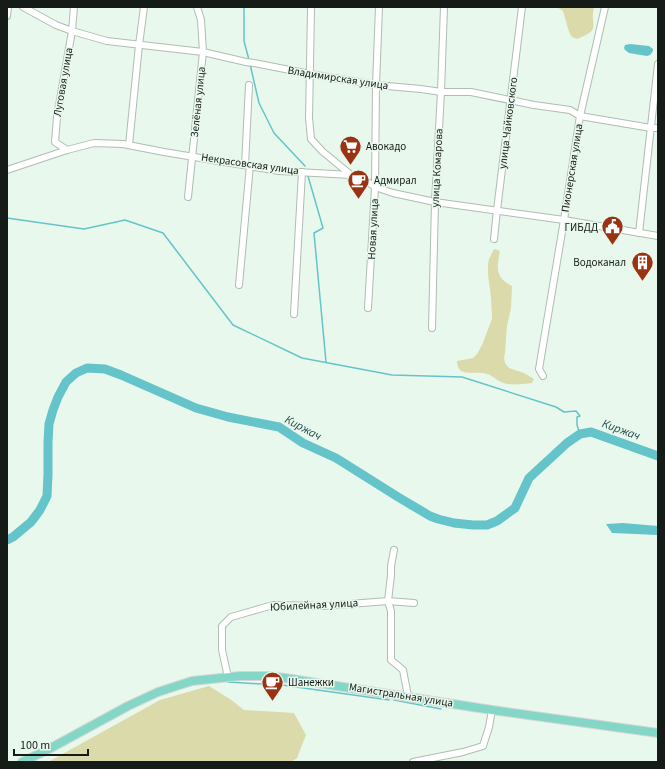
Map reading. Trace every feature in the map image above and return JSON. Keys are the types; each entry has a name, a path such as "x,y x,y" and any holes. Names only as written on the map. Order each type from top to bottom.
{"main road":[{"name":"Магистральная улица","path":"22,762 123,708 158,692 192,681 240,676 268,676 408,696 492,710 658,733"}],"street":[{"path":"7,16 8,7"},
{"name":"Владимирская улица","path":"23,7 56,25 108,41 203,52 246,62 376,85 441,92 470,92 534,105 570,110 580,116 658,128"},
{"name":"Луговая улица","path":"67,150 55,142 57,117 72,31 74,7"},
{"path":"129,145 144,7"},
{"name":"Зелёная улица","path":"188,196 203,52 202,20 197,7"},
{"name":"Новая улица","path":"368,308 375,187 376,85 379,7"},
{"name":"улица Комарова","path":"432,328 435,202 444,7"},
{"name":"улица Чайковского","path":"494,240 522,7"},
{"name":"Пионерская улица","path":"543,376 539,369 580,116 605,7"},
{"path":"311,9 309,118 311,139 322,151 351,175"},
{"path":"639,233 658,64"},
{"path":"239,285 248,165 249,85"},
{"name":"Некрасовская улица","path":"7,170 67,150 94,143 129,145 280,170 351,175 362,178 375,187 393,193 435,202 564,220 658,236"},
{"path":"294,314 302,172"},
{"path":"394,550 388,601 391,611 391,660 403,670 408,696"},
{"name":"Юбилейная улица","path":"228,677 222,650 222,626 232,617 273,605 324,606 388,601 414,603"},
{"path":"413,762 463,752 483,746 490,727 492,710"}],"green space":[{"path":"557,7 594,7 593,26 590,32 577,39 572,37 563,11"},
{"path":"494,249 500,252 498,272 503,280 512,286 511,308 507,326 504,358 505,363 509,368 524,373 534,379 532,383 508,384 499,381 491,375 483,373 468,373 460,370 458,367 457,361 473,358 477,354 492,319 488,265"},
{"path":"209,686 244,710 294,713 306,735 297,758 291,762 48,762 160,700"}],"water":[{"path":"630,44 649,46 653,49 653,51 647,56 629,53 624,48 625,45"},
{"path":"623,523 658,526 658,535 612,533 606,524"}],"waterway":[{"path":"244,7 244,41 249,60"},
{"path":"250,64 259,103 274,133 305,166"},
{"path":"308,176 323,228 314,233 326,362"},
{"path":"7,218 84,229 125,220 163,233 233,325 302,358 392,375 462,377 556,407 564,412 576,411 580,416 577,417 577,425 580,434"},
{"name":"Киржач","path":"7,540 31,522 40,510 47,496 49,424 53,410 66,382 76,373 87,368 105,369 196,408 228,417 279,427 303,443 336,458 430,516 454,523 487,525 497,521 515,508 529,478 567,443 580,434 591,432 658,456"},
{"path":"228,682 277,685"},
{"path":"282,685 389,700"},
{"path":"394,700 441,709"}],"place":[{"name":"Авокадо","path":"351,166"},
{"name":"Адмирал","path":"358,200"},
{"name":"ГИБДД","path":"613,246"},
{"name":"Водоканал","path":"642,282"},
{"name":"Шанежки","path":"273,702"}]}
